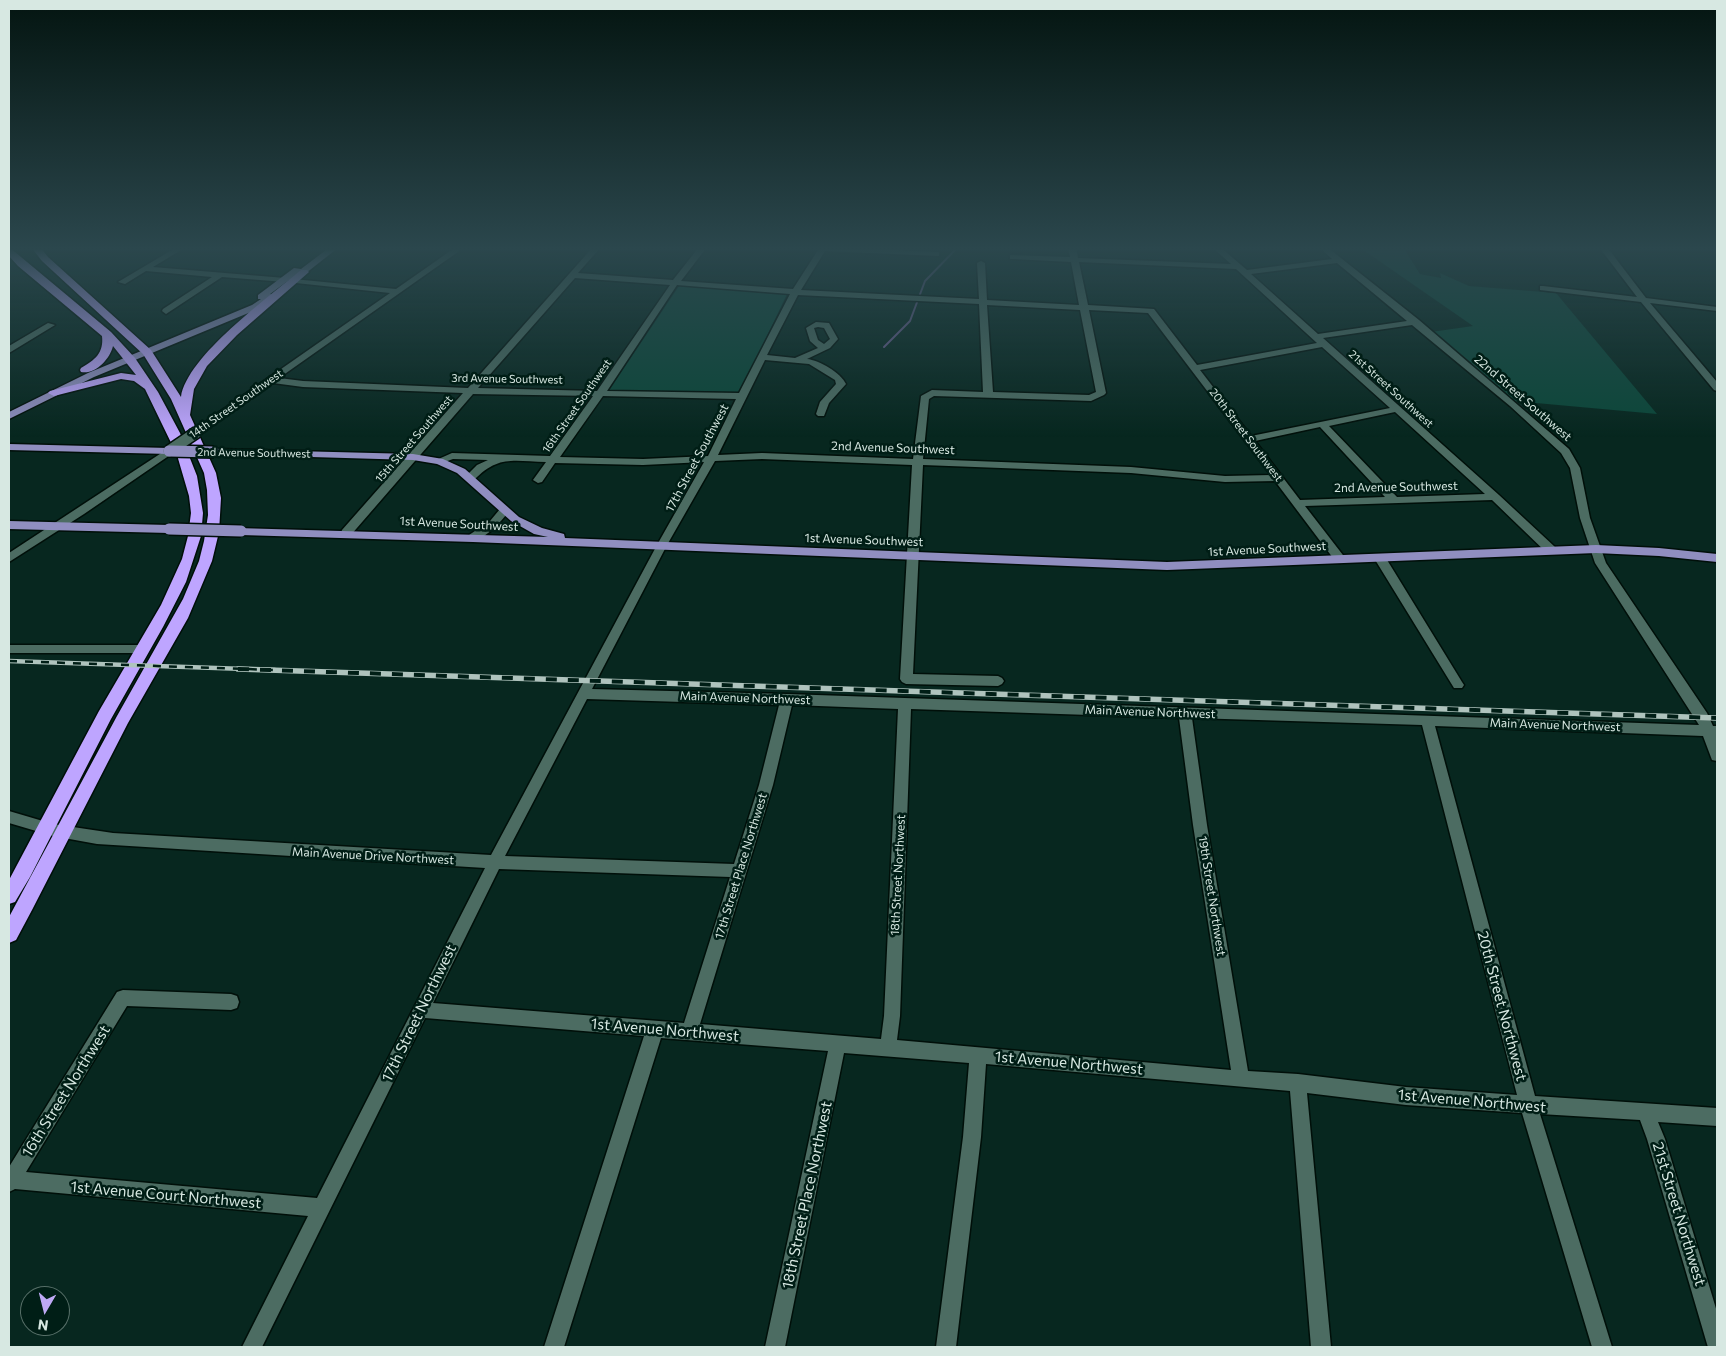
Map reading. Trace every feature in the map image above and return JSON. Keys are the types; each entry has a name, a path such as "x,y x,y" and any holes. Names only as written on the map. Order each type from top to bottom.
{"highway":[{"path":"9,896 119,689 144,649 183,572 193,540 197,513 195,490 190,473 154,393 128,356 107,334 78,310"},
{"path":"9,934 139,690 176,626 202,572 212,540 215,512 214,487 210,473 185,416 168,382 145,350 102,310"},
{"path":"185,416 188,390 202,364 257,310"},
{"path":"86,370 98,362 106,353 109,344 107,334"},
{"path":"54,393 121,376 137,378 154,393"}],"main road":[{"path":"145,350 236,310"},
{"path":"10,416 27,401 86,370 145,350 247,310"},
{"path":"10,416 128,356"},
{"name":"2nd Avenue Southwest","path":"9,447 413,457 439,461 461,471 504,511 538,532 566,539 605,543"},
{"name":"1st Avenue Southwest","path":"9,525 474,538 1167,566 1596,549 1659,552 1717,558"}],"street":[{"name":"14th Street Southwest","path":"9,558 169,451 370,310"},
{"name":"15th Street Southwest","path":"346,534 542,310"},
{"name":"16th Street Southwest","path":"538,480 656,310"},
{"name":"17th Street Southwest","path":"590,681 662,545 686,507 713,457 786,310"},
{"path":"983,310 988,394"},
{"path":"998,681 906,679 918,462 924,398 927,394 932,393 1091,398 1100,395 1085,310"},
{"name":"20th Street Southwest","path":"1139,310 1151,311 1340,559"},
{"name":"21st Street Southwest","path":"1286,310 1495,497 1551,550"},
{"name":"22nd Street Southwest","path":"1401,310 1565,451 1575,468 1585,518 1601,563 1713,731 1709,740 1717,756"},
{"path":"1652,310 1717,388"},
{"path":"1316,337 1416,322"},
{"path":"9,350 51,325"},
{"path":"1195,368 1324,344"},
{"path":"797,360 823,348"},
{"path":"762,357 797,360 815,364 841,381 839,387 825,402 821,414"},
{"name":"3rd Avenue Southwest","path":"270,380 303,384 472,391 743,396"},
{"path":"1249,439 1397,409"},
{"path":"1323,425 1393,500"},
{"name":"2nd Avenue Southwest","path":"439,461 452,456 644,462 762,456 1131,470 1230,479 1278,478"},
{"name":"2nd Avenue Southwest","path":"470,478 487,463 507,457"},
{"name":"2nd Avenue Southwest","path":"1298,503 1495,497"},
{"path":"474,538 504,511"},
{"path":"1380,558 1458,685"},
{"path":"9,648 53,650 144,649"},
{"name":"17th Street Northwest","path":"252,1347 494,862 590,681"},
{"name":"Main Avenue Northwest","path":"583,694 787,699 1713,731"},
{"name":"17th Street Place Northwest","path":"690,1031 768,781 787,699"},
{"name":"18th Street Northwest","path":"888,1048 892,1016 905,703"},
{"name":"19th Street Northwest","path":"1185,713 1200,826 1240,1079"},
{"name":"20th Street Northwest","path":"1427,720 1529,1106 1602,1347"},
{"name":"Main Avenue Drive Northwest","path":"9,817 46,829 97,839 494,862 740,871"},
{"name":"16th Street Northwest","path":"10,1182 123,998 231,1002"},
{"name":"1st Avenue Northwest","path":"420,1010 978,1055 1298,1083 1406,1096 1646,1114 1717,1117"},
{"path":"554,1347 644,1068 655,1028"},
{"name":"18th Street Place Northwest","path":"775,1347 838,1043"},
{"path":"946,1347 972,1137 978,1055"},
{"path":"1298,1083 1321,1347"},
{"name":"21st Street Northwest","path":"1646,1114 1656,1139 1717,1344"},
{"name":"1st Avenue Court Northwest","path":"10,1182 321,1208"}],"green space":[{"path":"663,310 779,310 740,393 608,392"},
{"path":"1450,310 1570,310 1657,414 1514,401 1431,332 1473,326"}],"waterway":[{"path":"884,347 910,321 914,310"}],"railway":[{"path":"9,661 275,670"},
{"path":"238,669 1717,718"}]}
